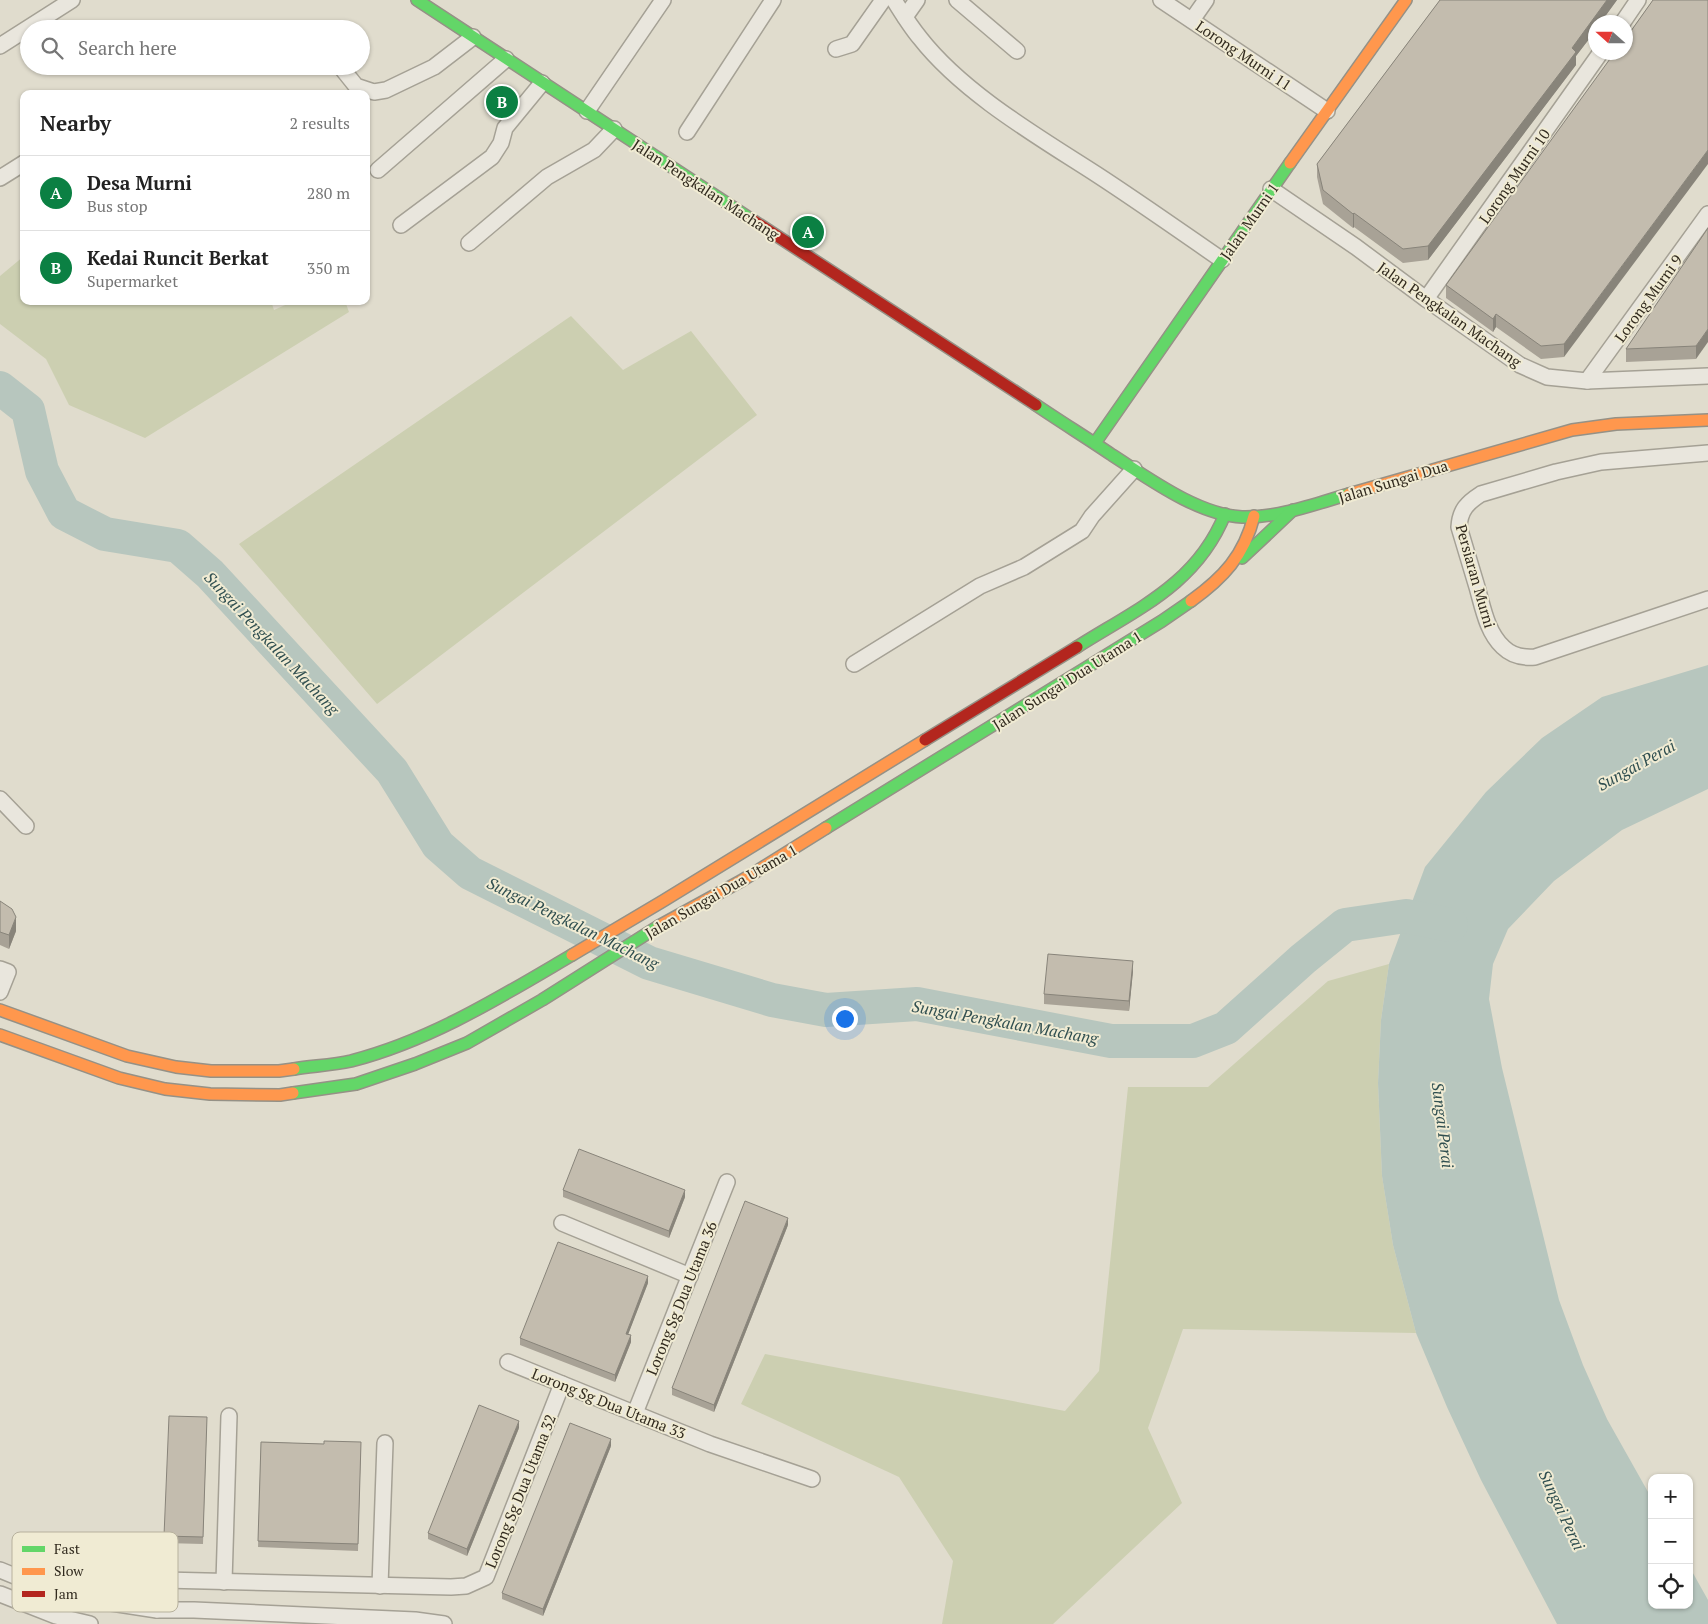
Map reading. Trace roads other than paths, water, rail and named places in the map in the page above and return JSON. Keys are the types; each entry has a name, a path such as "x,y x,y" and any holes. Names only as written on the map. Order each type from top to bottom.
{"street":[{"path":"41,20 72,0"},
{"name":"Jalan Pengkalan Machang","path":"417,0 1094,443"},
{"path":"587,111 663,0"},
{"path":"687,132 773,0"},
{"path":"836,49 852,44 883,0"},
{"path":"894,0 920,38 978,94 1222,260"},
{"path":"905,17 917,0"},
{"path":"957,0 1017,51"},
{"name":"Lorong Murni 11","path":"1161,0 1327,111"},
{"path":"1192,20 1206,0"},
{"name":"Jalan Murni 1","path":"1094,443 1271,189 1406,0"},
{"path":"1627,15 1638,0"},
{"path":"0,46 20,33"},
{"path":"370,91 386,90 434,67 473,37"},
{"path":"378,170 506,59"},
{"name":"Lorong Murni 10","path":"1426,299 1595,60"},
{"path":"347,75 356,86 368,90"},
{"path":"401,225 492,157 500,143 505,128 542,82"},
{"path":"469,243 547,177 594,150 614,129"},
{"path":"0,178 20,166"},
{"name":"Jalan Pengkalan Machang","path":"1271,189 1356,247 1520,365 1547,377 1587,381 1708,376"},
{"name":"Lorong Murni 9","path":"1587,381 1708,214"},
{"name":"Jalan Sungai Dua","path":"1094,443 1167,489 1198,504 1225,514 1240,517 1293,510 1572,430 1616,424 1708,420"},
{"name":"Persiaran Murni","path":"1708,453 1601,462 1556,472 1481,494 1462,509 1459,527 1488,624 1496,640 1504,649 1513,655 1523,658 1535,657 1708,599"},
{"path":"854,664 980,586 1024,567 1082,531 1092,516 1134,469"},
{"path":"1198,504 1204,526 1202,557"},
{"path":"1226,572 1293,510"},
{"name":"Jalan Sungai Dua Utama 1","path":"0,1010 127,1056 176,1067 211,1071 278,1071 350,1061 400,1046 437,1030 534,977 1159,596 1184,576 1202,557 1219,531 1225,514"},
{"name":"Jalan Sungai Dua Utama 1","path":"0,1034 119,1078 165,1090 210,1094 280,1095 356,1084 415,1064 466,1043 542,1000 676,916 741,881 1162,621 1198,596 1226,572 1246,542 1254,516"},
{"path":"0,799 26,826"},
{"path":"0,969 8,972 0,992"},
{"name":"Lorong Sg Dua Utama 36","path":"635,1413 727,1182"},
{"path":"562,1223 690,1276"},
{"name":"Lorong Sg Dua Utama 33","path":"508,1362 710,1444 812,1479"},
{"name":"Lorong Sg Dua Utama 32","path":"380,1586 451,1588 466,1586 486,1577 562,1384"},
{"path":"224,1582 229,1416"},
{"path":"178,1580 380,1586 385,1443"},
{"path":"0,1570 12,1575"},
{"path":"0,1594 12,1599"},
{"path":"178,1610 415,1620 444,1624"},
{"path":"46,1612 90,1624"}],"water":[{"name":"Sungai Perai","path":"1708,665 1708,789 1622,830 1554,881 1508,929 1493,964 1489,999 1502,1068 1559,1300 1583,1365 1607,1419 1648,1492 1648,1609 1693,1609 1693,1573 1708,1600 1708,1624 1557,1624 1481,1480 1447,1407 1416,1333 1393,1245 1382,1176 1378,1083 1381,1020 1389,964 1425,867 1486,792 1542,738 1602,697"}],"waterway":[{"name":"Sungai Pengkalan Machang","path":"0,388 28,410 42,471 64,513 105,534 178,546 210,574 392,771 438,845 470,873 649,963 772,1000 826,1010 917,1004 1111,1041 1193,1041 1226,1028 1303,959 1345,925 1406,916 1451,925"}],"place":[{"name":"Kedai Runcit Berkat","path":"502,102"},
{"name":"Desa Murni","path":"808,232"}]}
